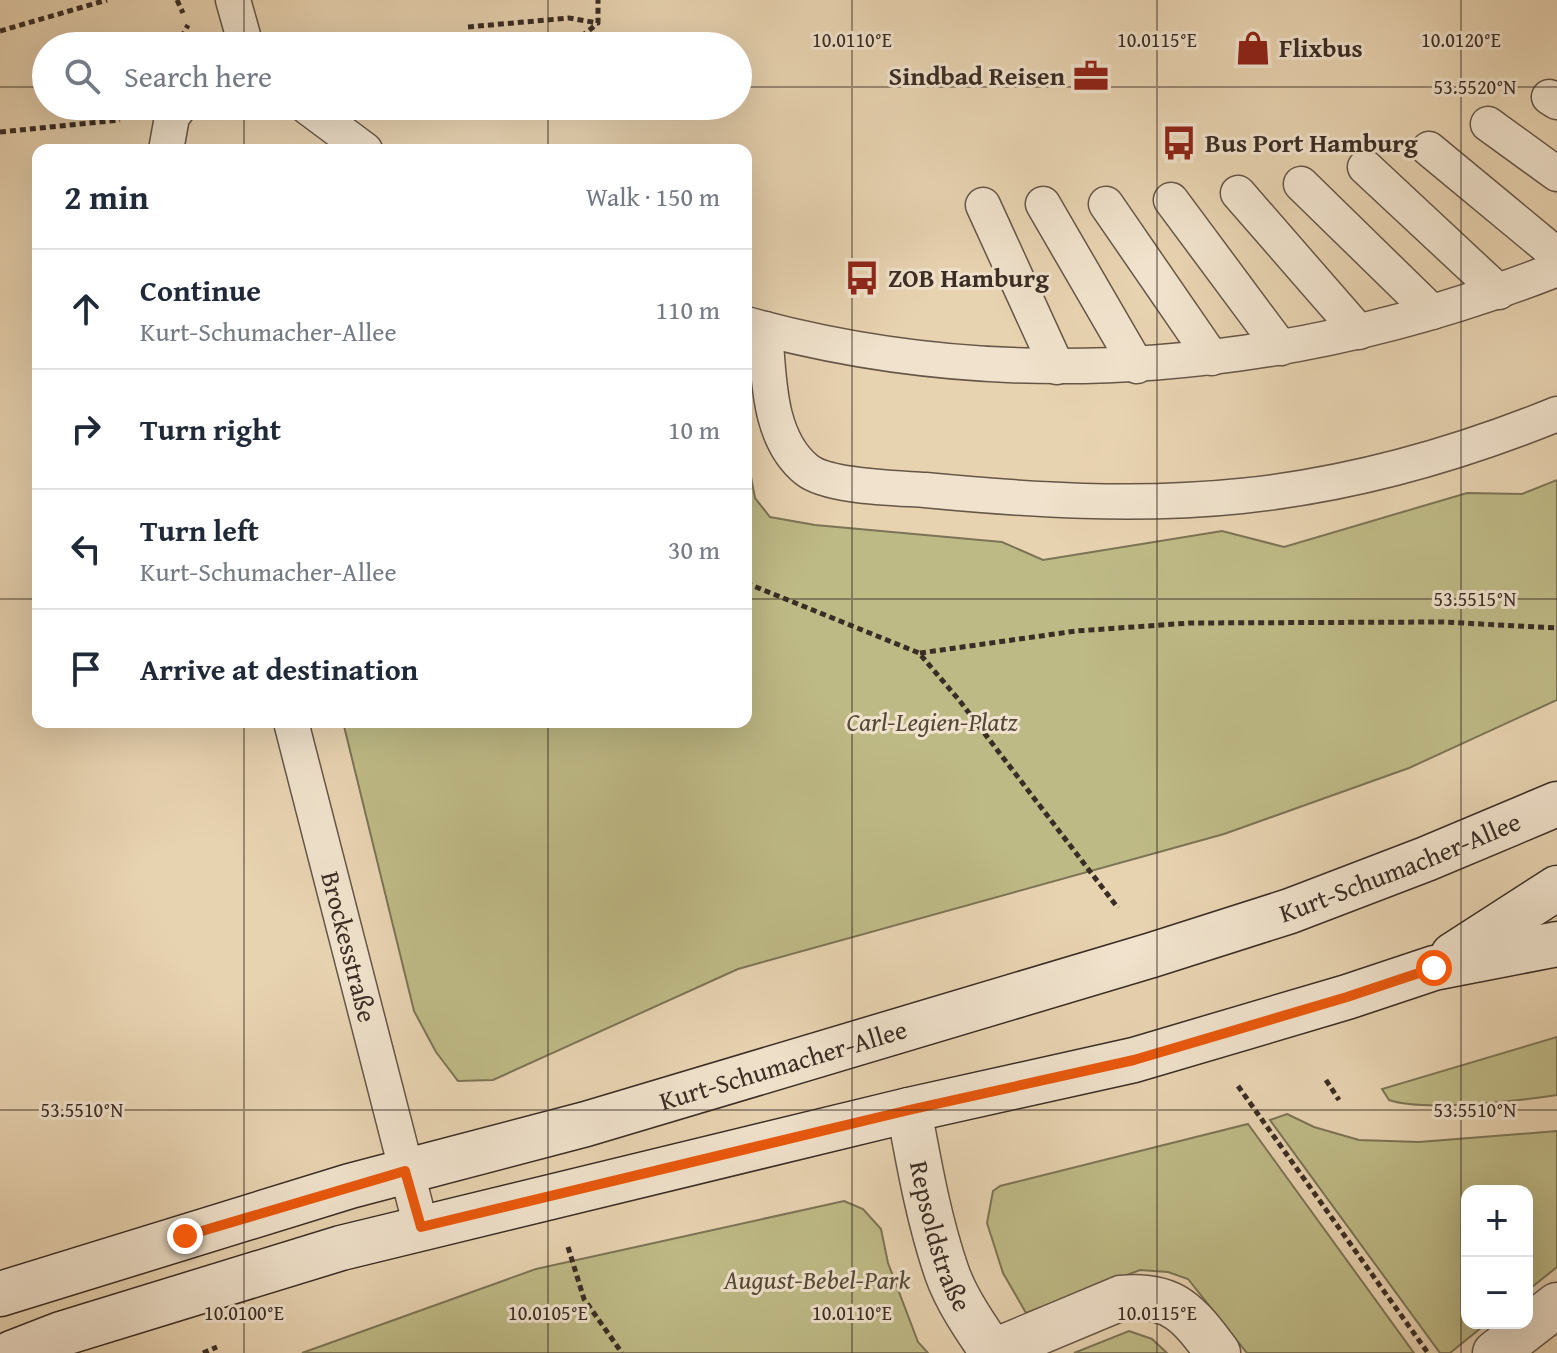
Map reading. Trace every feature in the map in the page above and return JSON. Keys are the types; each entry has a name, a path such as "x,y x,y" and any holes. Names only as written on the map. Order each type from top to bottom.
{"main road":[{"name":"Kurt-Schumacher-Allee","path":"0,1294 405,1171 600,1120 1152,955 1290,911 1557,804"},
{"path":"1434,968 1557,888"},
{"path":"12,1353 75,1329 341,1248 909,1110 1134,1060 1434,968 1557,944"},
{"name":"Repsoldstraße","path":"909,1110 920,1170 947,1273 962,1305 993,1352"},
{"path":"993,1352 1121,1298 1144,1296 1174,1304 1218,1353"},
{"path":"1495,1353 1557,1305"}],"lane":[{"path":"233,0 242,32"},
{"path":"167,144 171,120"},
{"path":"325,120 357,144"},
{"path":"1488,124 1557,174"},
{"path":"1429,149 1557,255"},
{"path":"1365,167 1499,292"},
{"path":"1301,184 1432,312"},
{"path":"1238,193 1359,332"},
{"path":"1171,200 1281,348"},
{"path":"1043,204 1137,366"},
{"path":"1106,204 1212,358"},
{"path":"983,205 1057,367"},
{"path":"1557,269 1499,292 1359,332 1281,348 1137,366 1057,367 959,361 855,349 755,326 780,432 790,453 808,472 823,478 868,485 1045,499 1137,501 1241,496 1327,483 1423,462 1557,414"},
{"name":"Brockesstraße","path":"293,728 421,1227"}],"path":[{"path":"0,31 107,0"},
{"path":"177,0 188,24 184,32"},
{"path":"598,0 598,23"},
{"path":"468,27 569,18 598,23"},
{"path":"587,32 598,23"},
{"path":"0,132 124,120"},
{"path":"752,585 919,653 959,700 1125,918"},
{"path":"919,653 1076,631 1190,623 1443,622 1557,628"},
{"path":"1234,1079 1428,1353"},
{"path":"1326,1080 1339,1100"},
{"path":"567,1243 584,1299 622,1353"}],"green space":[{"name":"Carl-Legien-Platz","path":"1557,480 1557,700 1409,768 1224,834 738,969 493,1080 458,1081 436,1052 414,1011 344,728 752,728 752,482 755,498 770,517 815,525 1002,542 1043,560 1222,531 1284,547 1467,493 1522,494"},
{"path":"1557,1037 1557,1095 1425,1105 1389,1100 1382,1089"},
{"path":"1287,1114 1314,1127 1359,1140 1419,1142 1557,1131 1557,1267 1533,1286 1533,1185 1461,1185 1461,1329 1480,1329 1450,1353 1440,1353 1270,1120"},
{"path":"1248,1124 1414,1353 1247,1353 1188,1279 1168,1272 1140,1270 1026,1313 1003,1273 987,1223 993,1191 1000,1186"},
{"name":"August-Bebel-Park","path":"844,1201 863,1209 881,1229 888,1263 918,1342 928,1353 302,1353 536,1269"},
{"path":"1129,1331 1152,1339 1167,1353 1074,1353"}],"place":[{"name":"Flixbus","path":"1253,48"},
{"name":"Sindbad Reisen","path":"1091,76"},
{"name":"Bus Port Hamburg","path":"1179,143"},
{"name":"ZOB Hamburg","path":"862,278"}],"route":[{"path":"185,1236 405,1171 421,1227 909,1110 1134,1060 1434,968"}]}
